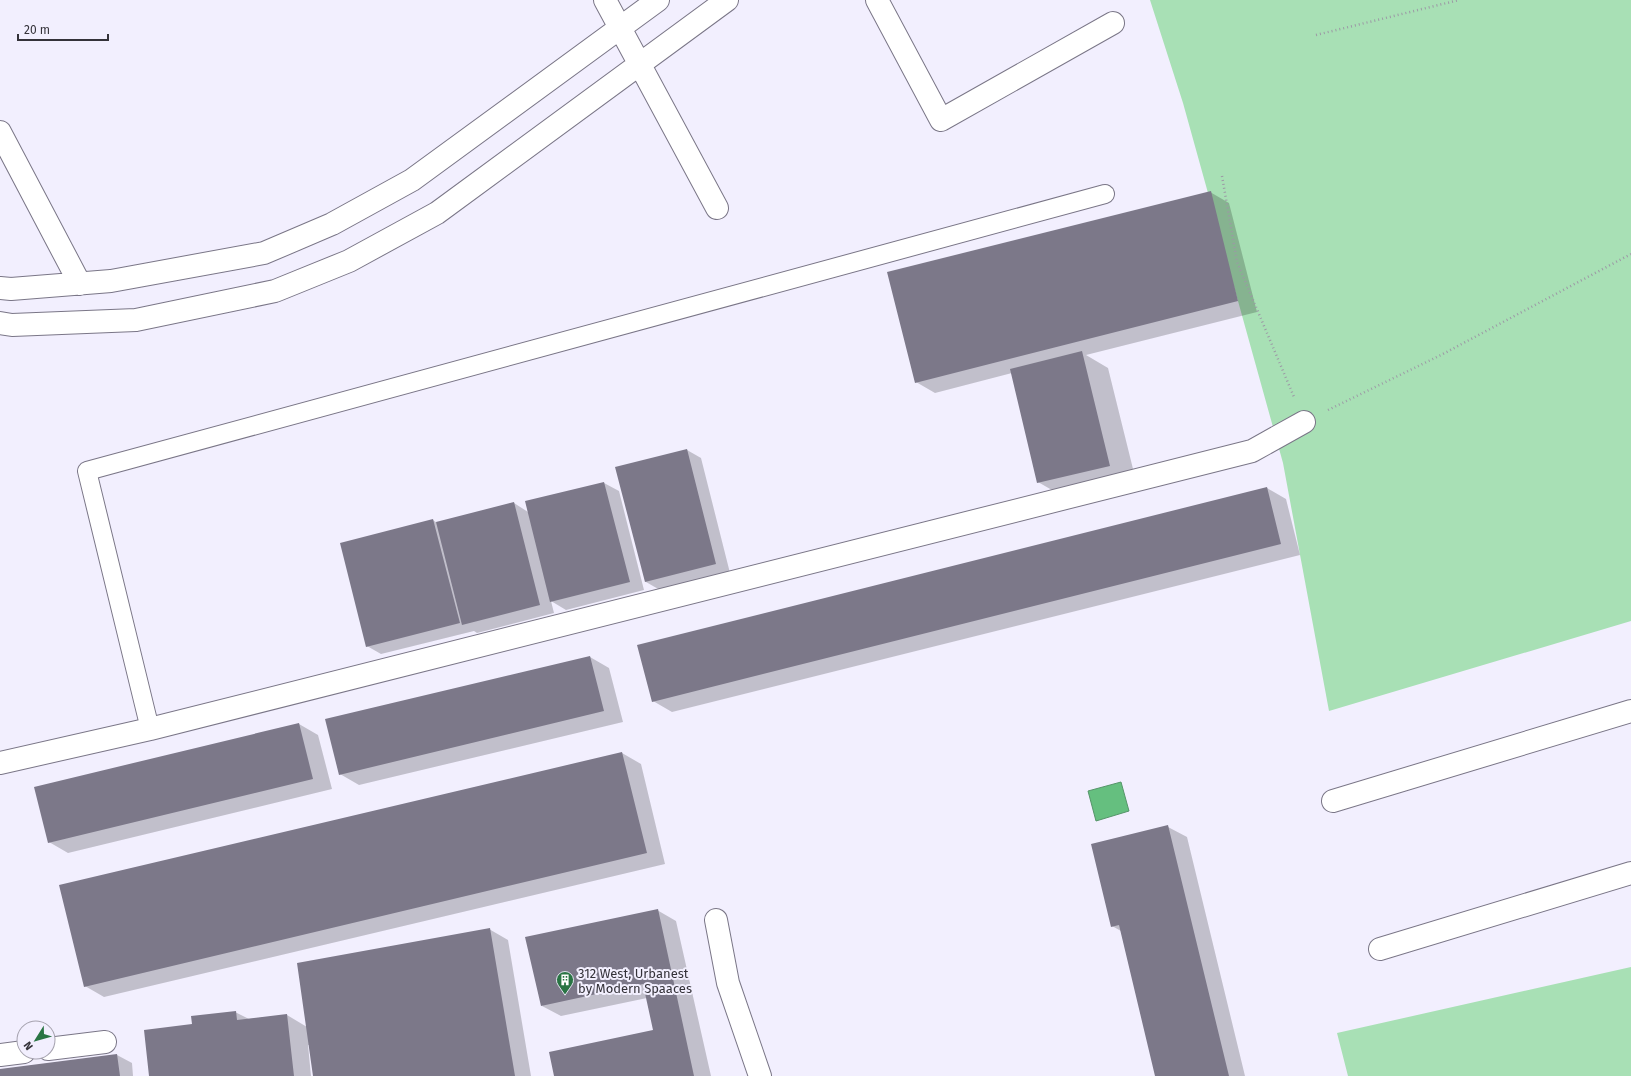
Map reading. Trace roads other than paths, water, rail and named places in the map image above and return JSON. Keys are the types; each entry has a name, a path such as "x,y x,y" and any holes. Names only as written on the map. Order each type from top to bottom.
{"street":[{"path":"605,0 717,208"},
{"path":"0,288 11,289 111,281 264,253 332,224 412,180 658,0"},
{"path":"0,323 12,325 136,320 282,288 349,261 437,214 727,0"},
{"path":"877,0 941,120 1113,23"},
{"path":"0,132 80,284"},
{"path":"0,763 150,728 1252,451 1304,422"},
{"path":"1333,801 1631,711"},
{"path":"1380,949 1631,873"},
{"path":"716,920 728,983 760,1076"},
{"path":"56,1048 105,1042"},
{"path":"0,1055 16,1053"}],"lane":[{"path":"150,728 87,471 1105,194"}],"place":[{"name":"312 West, Urbanest by Modern Spaaces","path":"565,995"}]}
